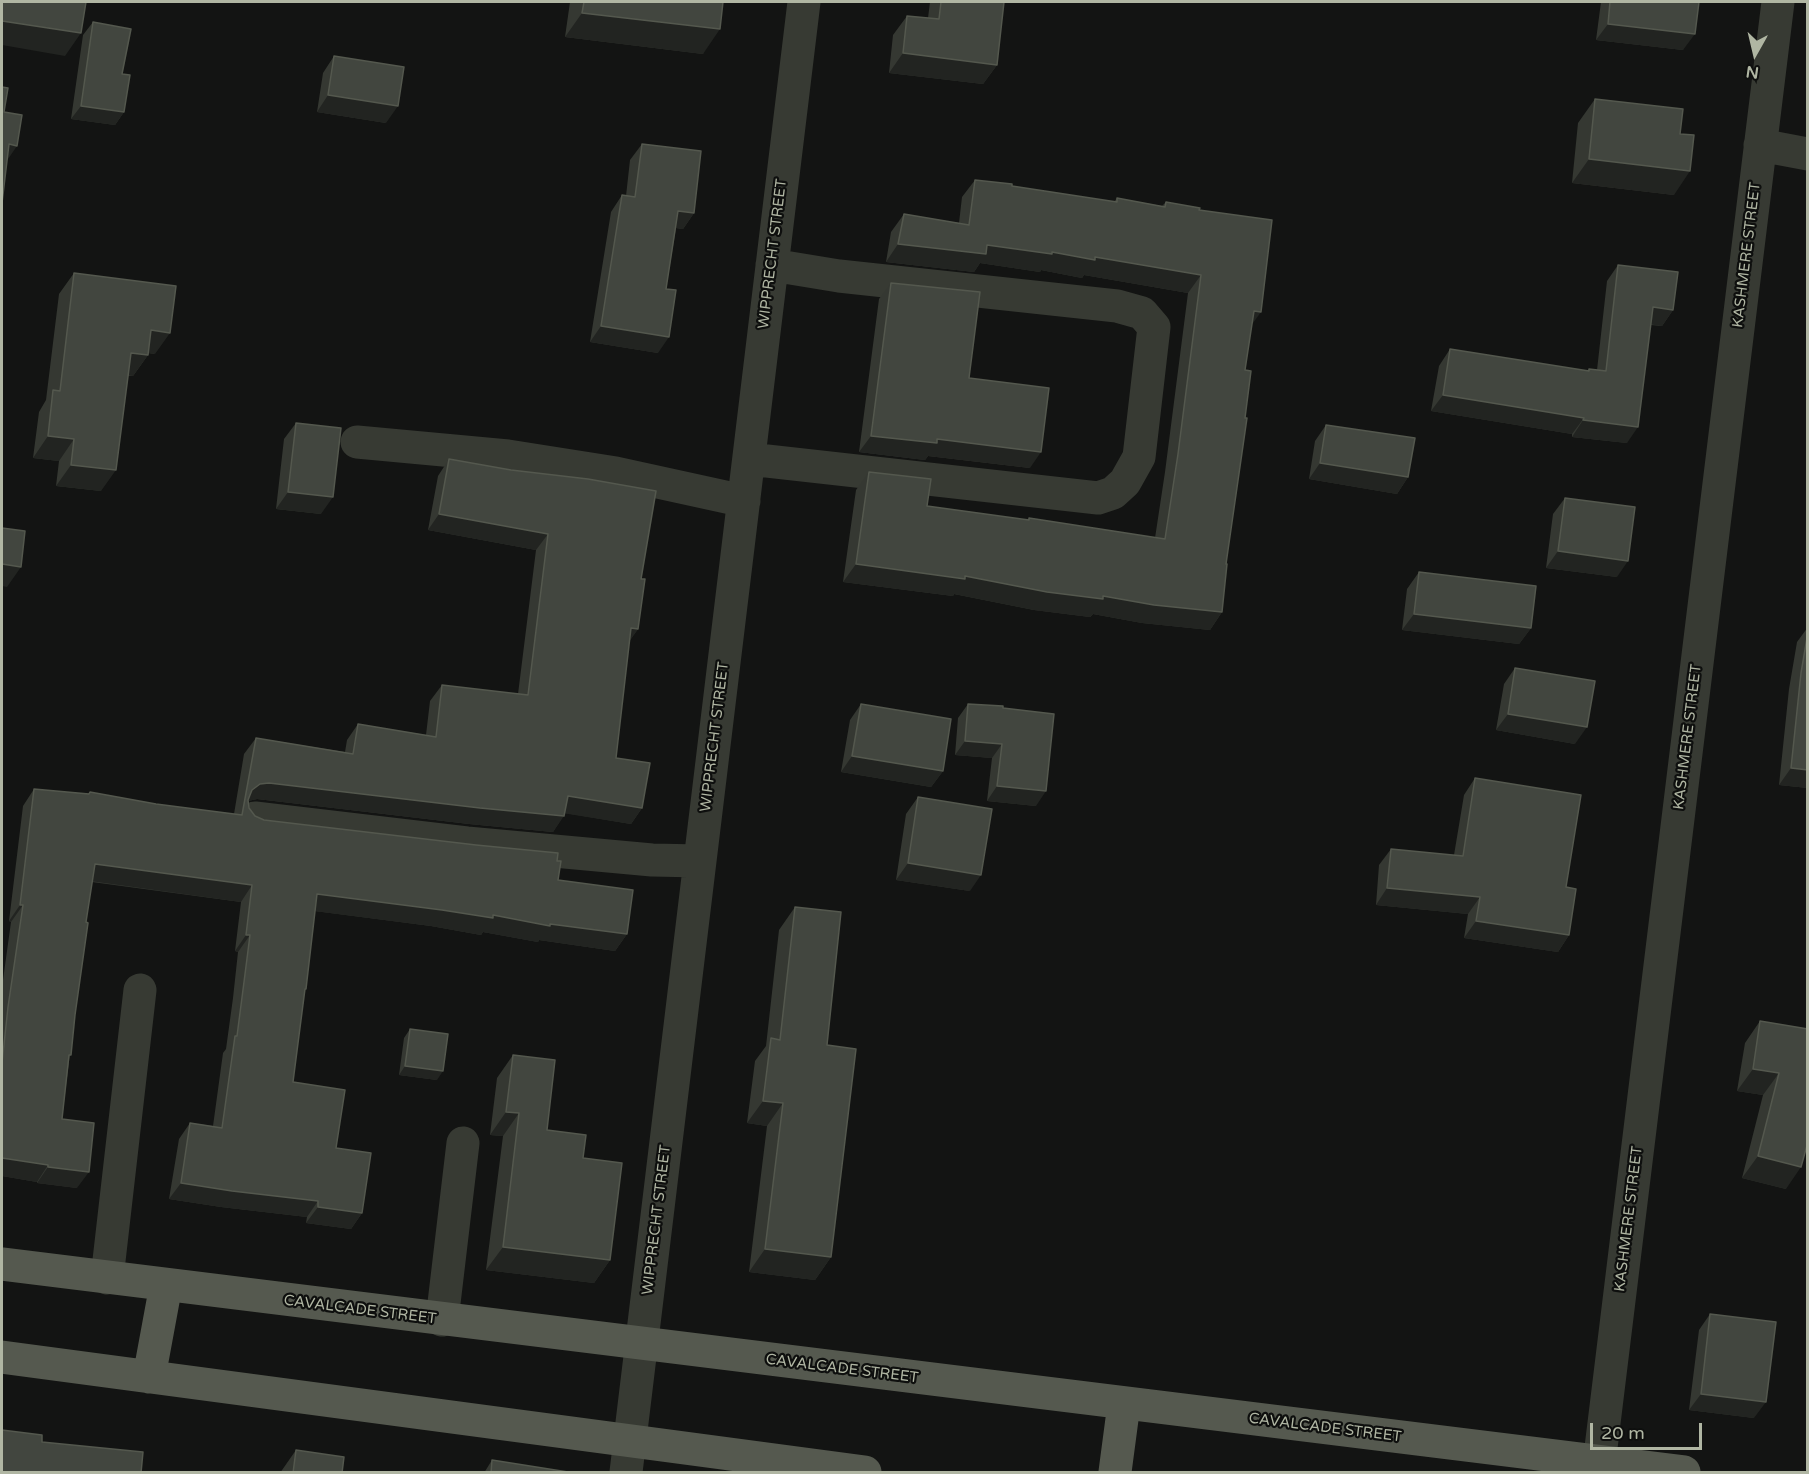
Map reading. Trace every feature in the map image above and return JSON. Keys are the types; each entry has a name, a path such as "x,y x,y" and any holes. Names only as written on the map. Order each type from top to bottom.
{"main road":[{"name":"CAVALCADE STREET","path":"2,1264 1124,1404 1598,1467 1684,1473"},
{"path":"149,1377 166,1285"},
{"path":"2,1357 149,1377 628,1457 865,1473"},
{"path":"1115,1473 1124,1404"}],"street":[{"name":"WIPPRECHT STREET","path":"628,1457 804,2"},
{"name":"KASHMERE STREET","path":"1598,1467 1778,2"},
{"path":"1760,145 1808,154"},
{"path":"749,459 1098,498 1113,493 1125,482 1139,458 1154,327 1142,313 1116,306 839,276 772,265"},
{"path":"357,442 508,456 615,473 744,501"},
{"path":"255,818 467,843 652,860 700,861"},
{"path":"107,1278 140,990"},
{"path":"442,1320 463,1143"}],"building":[{"path":"2,2 86,2 81,33 2,21"},
{"path":"584,2 723,2 720,29 582,13"},
{"path":"941,2 1004,2 997,65 903,53 907,16 939,19"},
{"path":"1610,2 1699,2 1695,34 1608,24"},
{"path":"93,22 131,29 122,74 130,75 124,112 81,106"},
{"path":"334,56 404,67 398,106 328,95"},
{"path":"2,87 8,88 4,112 22,115 17,146 9,144 2,203"},
{"path":"1595,99 1683,109 1680,134 1694,135 1690,171 1589,159"},
{"path":"642,144 701,151 694,213 678,211 666,289 676,290 669,337 601,326 622,195 635,197"},
{"path":"975,180 1117,202 1117,198 1165,207 1166,202 1200,208 1199,210 1272,220 1261,312 1254,311 1245,370 1251,371 1245,418 1247,418 1226,564 1222,612 1154,605 1103,596 1103,599 1047,592 965,576 965,579 856,564 869,472 931,479 927,506 1029,520 1029,518 1165,539 1201,275 1095,257 1095,260 1052,252 1052,254 987,245 986,254 898,244 904,214 969,225"},
{"path":"1618,265 1678,272 1673,310 1653,307 1638,427 1583,420 1584,418 1443,395 1450,349 1589,371 1589,369 1606,371"},
{"path":"74,273 176,286 170,333 151,330 148,355 131,353 116,470 71,465 74,439 48,436 53,390 60,391"},
{"path":"891,283 980,292 969,378 1049,388 1041,452 937,439 937,443 871,436"},
{"path":"296,423 341,428 333,497 288,492"},
{"path":"1326,425 1415,438 1408,477 1320,463"},
{"path":"449,459 656,491 641,579 645,579 638,629 631,628 616,758 650,763 642,808 568,796 564,816 269,783 260,784 252,790 248,800 249,808 255,816 264,820 558,853 557,861 561,861 558,880 633,890 627,934 550,924 550,926 493,915 493,918 317,894 293,1082 345,1090 336,1148 371,1153 362,1213 318,1207 318,1201 181,1183 190,1123 222,1128 250,935 246,935 252,885 95,864 62,1119 94,1123 89,1172 2,1158 2,1063 23,905 20,905 34,789 89,794 90,792 156,804 242,815 256,738 353,754 358,724 436,737 442,685 528,695 548,534 439,514"},
{"path":"1565,498 1635,507 1628,561 1558,551"},
{"path":"2,528 25,531 21,567 2,564"},
{"path":"1419,572 1536,586 1531,628 1414,614"},
{"path":"1808,632 1808,770 1791,768 1801,673"},
{"path":"1515,668 1595,681 1587,727 1508,714"},
{"path":"861,704 951,719 943,771 852,756"},
{"path":"968,704 1003,706 1003,708 1054,714 1046,791 997,786 1002,744 965,741"},
{"path":"1475,778 1581,795 1566,887 1576,889 1569,935 1476,921 1480,897 1387,888 1391,849 1463,856"},
{"path":"918,797 992,809 981,875 908,863"},
{"path":"795,907 841,912 827,1045 856,1049 831,1257 765,1249 783,1103 763,1101 771,1038 780,1040"},
{"path":"1760,1021 1808,1029 1808,1142 1801,1167 1758,1156 1779,1073 1753,1069"},
{"path":"410,1029 448,1034 443,1071 405,1066"},
{"path":"513,1055 555,1060 547,1130 586,1135 583,1158 622,1163 610,1260 503,1247 519,1113 506,1112"},
{"path":"1710,1314 1776,1322 1766,1402 1701,1394"},
{"path":"2,1430 42,1435 42,1442 143,1452 141,1473 2,1473"},
{"path":"296,1450 344,1457 342,1473 293,1473"},
{"path":"492,1460 568,1472 568,1473 491,1473"}]}
